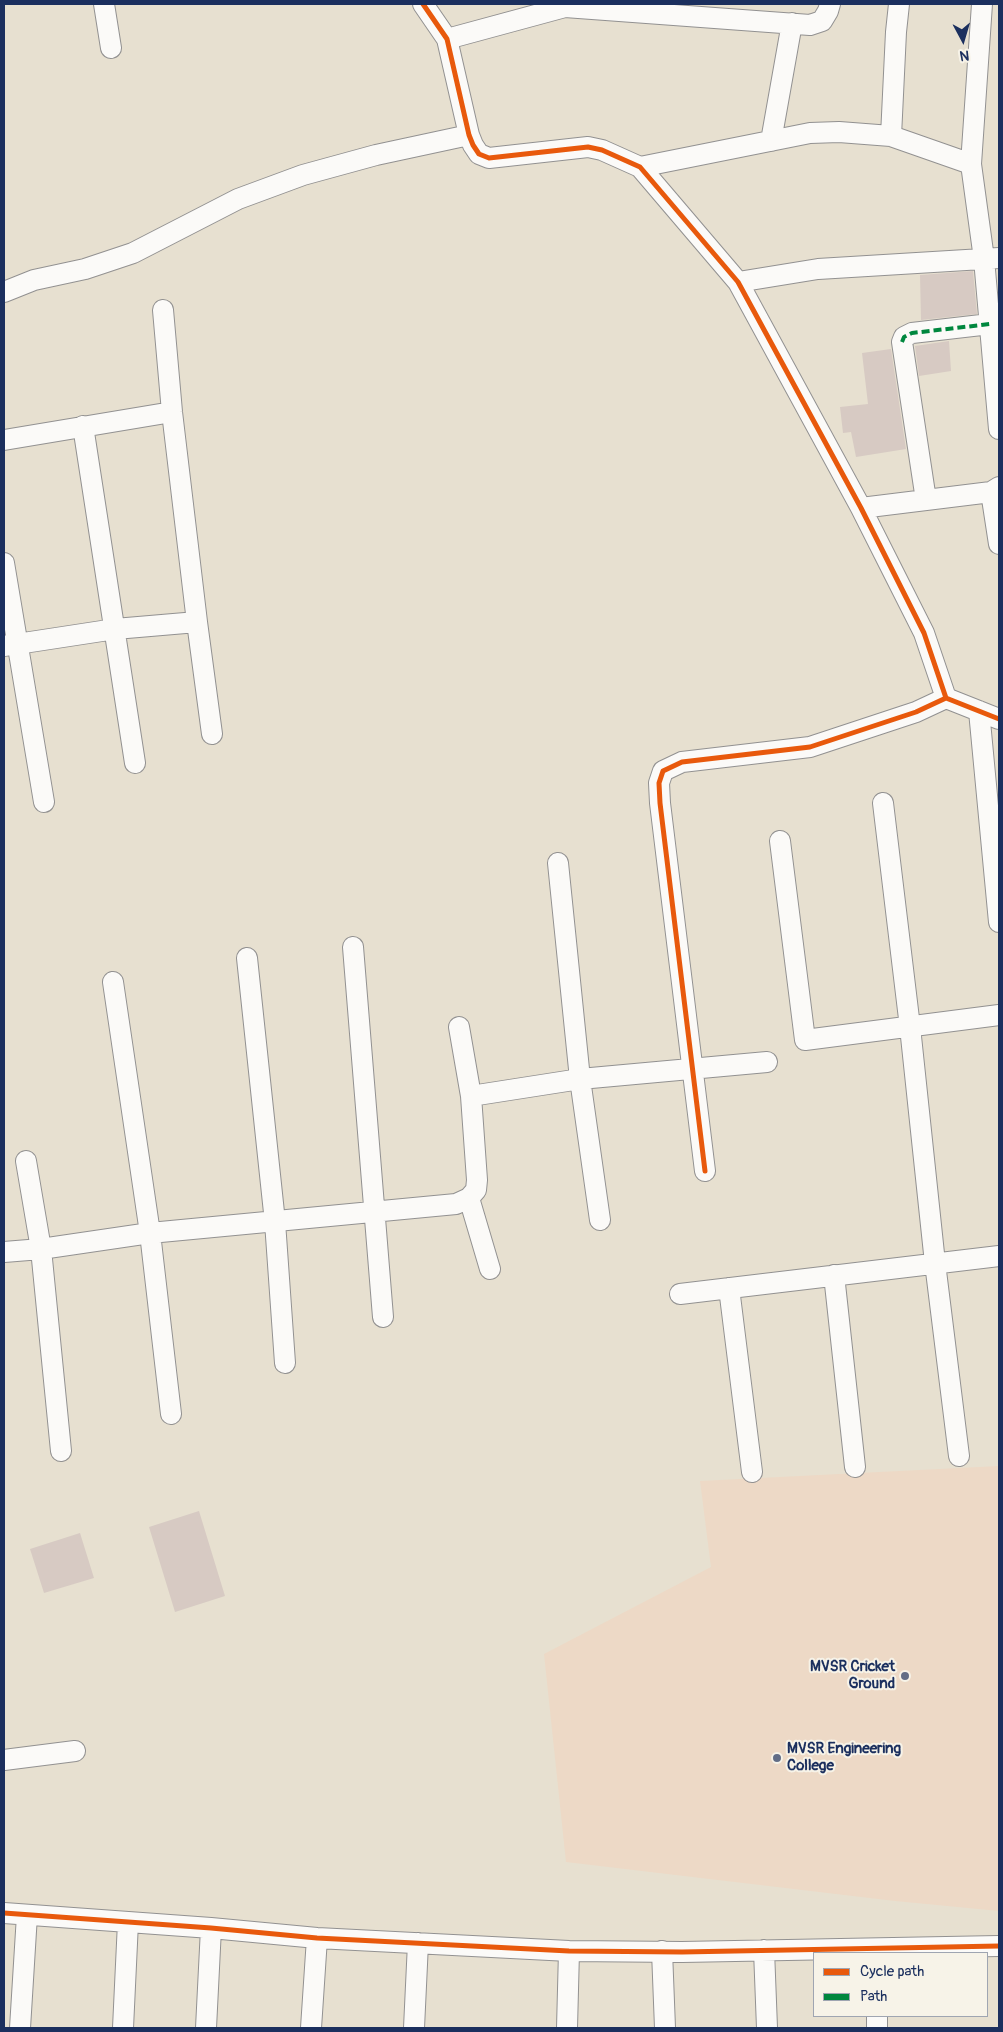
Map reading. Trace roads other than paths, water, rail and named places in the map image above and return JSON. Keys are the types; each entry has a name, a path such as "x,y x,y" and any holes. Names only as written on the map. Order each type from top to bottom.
{"street":[{"path":"104,4 111,48"},
{"path":"423,4 447,38 469,135 479,154 489,158 588,147 602,150 640,167 738,282 861,508 924,633 946,698"},
{"path":"447,38 564,5 810,24 822,21 830,4"},
{"path":"892,136 896,32 899,4"},
{"path":"982,4 971,164 991,259 990,324 999,429"},
{"path":"771,141 792,24"},
{"path":"640,167 820,132 892,136 971,164"},
{"path":"4,292 34,280 85,269 133,253 238,199 303,175 376,155 469,135"},
{"path":"738,282 818,269 991,259"},
{"path":"163,310 172,412 212,734"},
{"path":"926,500 902,342 904,338 912,333 990,324"},
{"path":"4,440 172,412"},
{"path":"83,426 135,763"},
{"path":"861,508 995,489 999,544"},
{"path":"4,563 10,645 44,802"},
{"path":"10,645 115,629 197,622"},
{"path":"705,1171 660,803 659,783 663,771 682,762 810,747 916,712 946,698 999,719"},
{"path":"979,711 999,922"},
{"path":"883,803 910,1026 935,1263 959,1456"},
{"path":"780,841 805,1040 999,1015"},
{"path":"558,863 580,1079 600,1220"},
{"path":"353,947 384,1318"},
{"path":"247,958 275,1222 285,1362"},
{"path":"114,982 150,1233 171,1414"},
{"path":"4,1252 41,1249 150,1233 456,1204 469,1198 476,1190 478,1180 471,1096 459,1028"},
{"path":"471,1096 580,1079 767,1062"},
{"path":"26,1161 41,1249 61,1451"},
{"path":"469,1198 490,1269"},
{"path":"680,1294 999,1256"},
{"path":"834,1275 855,1467"},
{"path":"729,1288 752,1472"},
{"path":"4,1760 75,1751"},
{"path":"4,1914 211,1928 317,1938 569,1950 877,1950 999,1946"},
{"path":"20,2028 28,1915"},
{"path":"123,2028 128,1922"},
{"path":"206,2028 211,1928"},
{"path":"311,2028 317,1938"},
{"path":"414,2028 418,1943"},
{"path":"566,2028 569,1950"},
{"path":"764,1950 767,2028"},
{"path":"662,1951 665,2028"}],"place":[{"name":"MVSR Cricket Ground","path":"905,1676"},
{"name":"MVSR Engineering College","path":"777,1758"}]}
